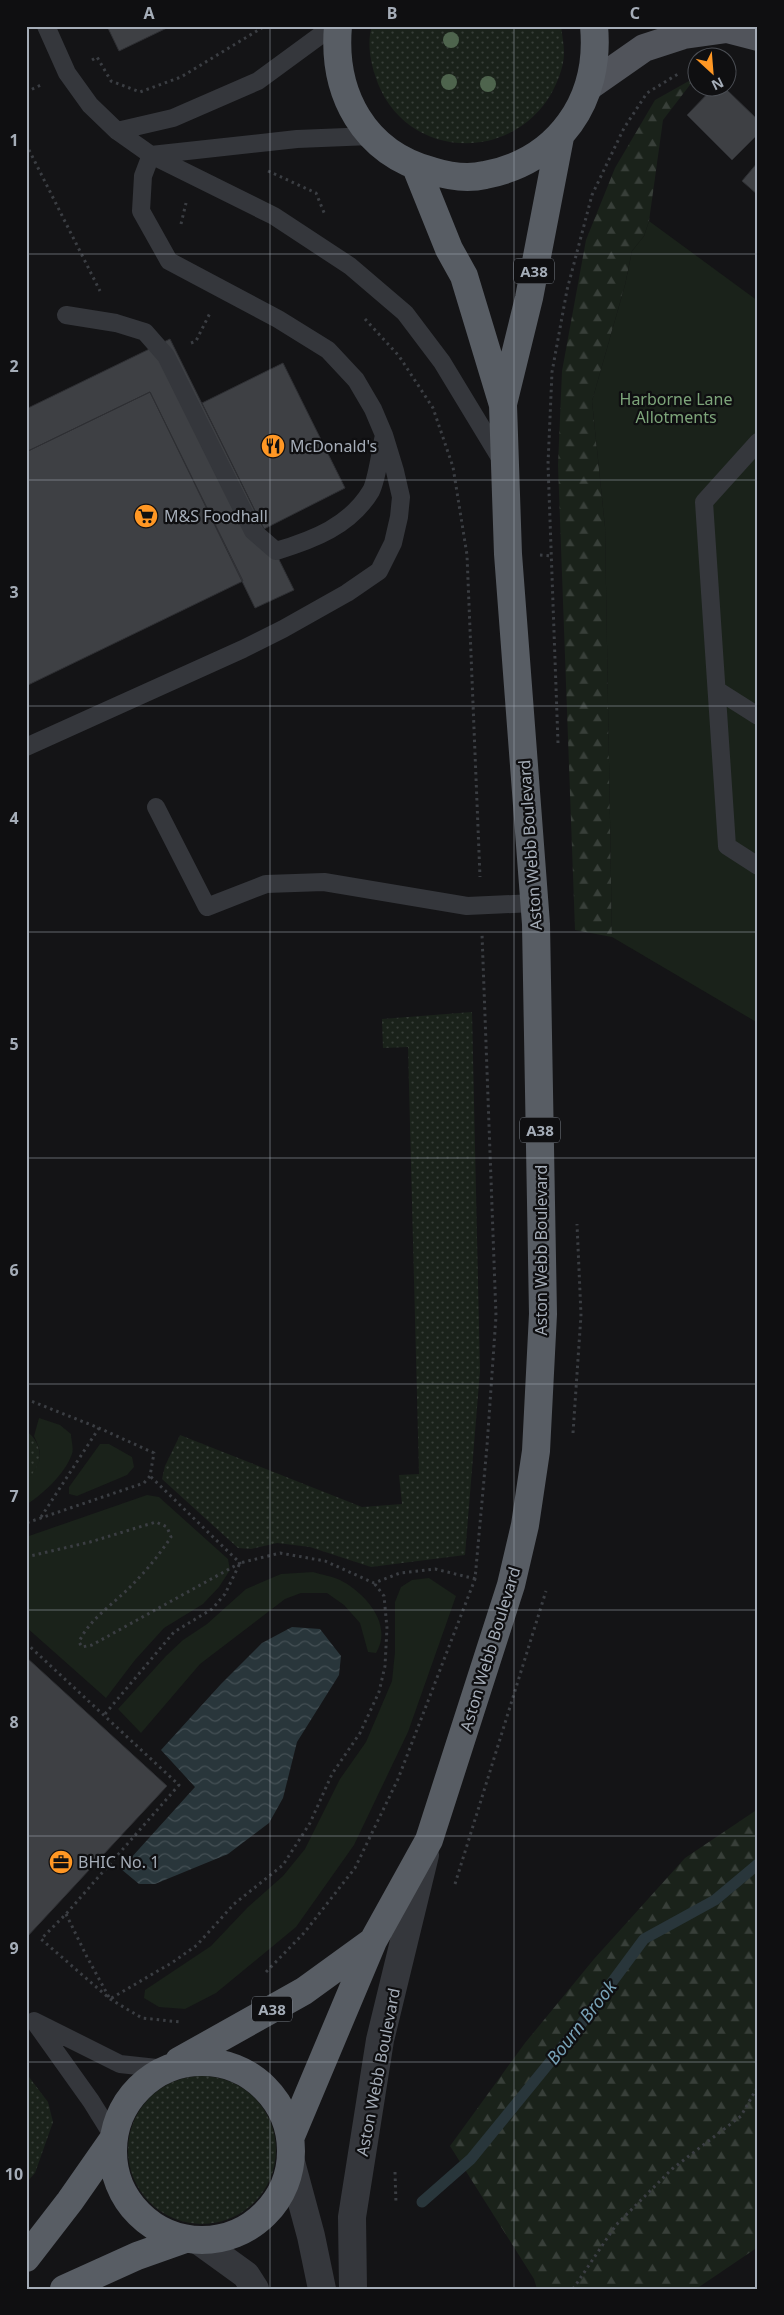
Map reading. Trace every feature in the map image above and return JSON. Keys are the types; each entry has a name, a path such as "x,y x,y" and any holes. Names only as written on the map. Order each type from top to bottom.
{"highway":[{"name":"A38","path":"338,26 336,50 339,75 347,99 371,136 387,150 416,167 449,176 484,176 525,162 560,137 577,114 590,85 596,47 594,26"},
{"name":"Aston Webb Boulevard","path":"503,404 529,298 560,137"},
{"name":"Aston Webb Boulevard","path":"291,2149 373,1941 429,1840 511,1585 525,1525 536,1450 543,1314 534,902 508,554 503,404 464,276 449,249 416,167"},
{"name":"Aston Webb Boulevard","path":"166,2069 304,1991 373,1941"},
{"name":"A38","path":"64,2289 137,2256 192,2240 222,2239 248,2228 270,2210 284,2188 291,2149 282,2110 267,2088 245,2072 220,2063 192,2062 166,2069 141,2085 123,2109 114,2138 114,2166 123,2194 141,2217 166,2233 192,2240"},
{"name":"A38","path":"26,2258 70,2201 114,2138"}],"main road":[{"path":"590,85 644,48 684,35 727,29 758,38"}],"street":[{"name":"Aston Webb Boulevard","path":"353,2289 352,2217 380,2040 429,1840"},
{"path":"291,2149 322,2289"},
{"path":"192,2240 246,2275 255,2289"}],"lane":[{"path":"46,26 68,73 90,105 116,131 151,155 281,221 350,266 405,313 442,362 505,466"},
{"path":"116,131 173,118 258,81 333,26"},
{"path":"151,155 297,139 371,136"},
{"path":"26,748 283,629 348,593 379,570 393,544 401,497 384,434 373,409 356,380 328,350 278,320 169,261 141,211 143,176 151,155"},
{"path":"66,315 116,323 145,332 166,356 252,532 276,551 314,539 351,516 372,490 384,434"},
{"path":"758,442 704,502 727,846 758,866"},
{"path":"717,690 758,716"},
{"path":"156,806 206,907 266,884 324,882 467,906 534,902"},
{"path":"30,2017 120,2064 166,2069"},
{"path":"30,2017 91,2101 114,2138"}],"path":[{"path":"26,92 68,73 97,57 111,81 140,92 181,77 265,26"},
{"path":"609,157 624,128 647,93 684,70"},
{"path":"26,144 116,323"},
{"path":"260,168 316,193 326,216"},
{"path":"26,1399 99,1428 154,1453 150,1476 144,1482 26,1522"},
{"path":"40,1518 99,1428"},
{"path":"150,1476 240,1563"},
{"path":"26,1557 90,1542 156,1522 167,1527 171,1536 163,1549 132,1585 85,1628 79,1642 82,1647 92,1644 240,1563 280,1553 325,1561 374,1583 384,1596 387,1628 385,1666 379,1692 360,1733 342,1756 310,1823 283,1865 234,1904 197,1944 173,1962 110,1998"},
{"path":"104,1714 174,1632 212,1609 225,1594 240,1563"},
{"path":"260,1976 304,1934 355,1868 398,1779 475,1578 435,1569 400,1573 374,1583"},
{"path":"452,1891 545,1601"},
{"path":"26,1643 179,1785 66,1914 41,1939 110,1998 142,2018 181,2022 174,2027"},
{"path":"66,1914 110,1998"},
{"path":"573,2289 616,2225 672,2169 741,2116 758,2086"},
{"path":"395,2166 396,2204"}],"green space":[{"path":"372,26 561,26 564,50 563,65 557,83 548,99 528,121 505,135 479,142 453,142 428,136 406,122 387,102 375,75 372,63 369,44"},
{"path":"686,83 686,90 663,120 649,221 644,236 632,251 625,285 592,401 605,527 612,937 575,930 558,465 562,371 586,240 615,168 655,100"},
{"name":"Harborne Lane Allotments","path":"649,221 758,301 758,1023 612,937 605,527 592,401 625,285 632,251 644,236"},
{"path":"472,1012 480,1371 465,1555 371,1567 310,1547 277,1543 251,1549 238,1548 162,1479 165,1466 180,1435 362,1507 402,1504 399,1475 419,1474 408,1047 383,1048 382,1019"},
{"path":"39,1418 60,1425 71,1434 73,1452 59,1476 26,1505 26,1484 40,1460 34,1436"},
{"path":"26,1431 37,1443 40,1457 36,1471 26,1483"},
{"path":"100,1444 109,1444 132,1457 134,1467 127,1475 77,1496 69,1494 69,1487"},
{"path":"147,1495 159,1497 228,1559 230,1570 219,1587 203,1604 164,1628 135,1660 106,1698 26,1627 26,1537"},
{"path":"313,1572 334,1577 349,1585 374,1610 379,1620 381,1631 381,1642 376,1653 368,1652 360,1623 344,1605 327,1593 301,1593 285,1599 200,1664 141,1733 118,1709 183,1640 207,1624 246,1589 281,1574"},
{"path":"429,1578 456,1596 408,1732 354,1845 296,1927 216,1993 185,2009 159,2007 144,1998 145,1990 211,1946 248,1907 283,1876 305,1849 340,1779 366,1742 392,1681 395,1652 395,1602 401,1587 412,1580"},
{"path":"758,1809 758,2247 696,2289 537,2289 534,2279 450,2146 525,2043 594,1959 685,1858"},
{"path":"26,2073 48,2102 53,2122 35,2173 26,2183"},
{"path":"202,2076 216,2077 230,2082 243,2088 254,2098 264,2109 270,2122 275,2136 275,2164 270,2178 264,2191 254,2202 243,2212 230,2218 216,2223 202,2224 188,2223 174,2218 161,2212 150,2202 140,2191 134,2178 129,2164 128,2150 129,2136 134,2122 140,2109 150,2098 161,2088 174,2082 188,2077"}],"water":[{"path":"292,1627 320,1629 341,1656 339,1675 297,1742 283,1798 269,1823 228,1854 155,1884 139,1884 121,1869 195,1787 161,1750 221,1684 262,1643"}],"building":[{"path":"107,26 171,26 119,51"},
{"path":"703,98 735,98 758,120 758,134 732,160 687,115"},
{"path":"758,162 758,195 742,181"},
{"path":"170,339 294,590 255,608 150,392 26,452 26,409"},
{"name":"McDonald's","path":"283,363 345,488 264,529 202,403"},
{"path":"150,392 243,581 26,686 26,452"},
{"name":"BHIC No. 1","path":"26,1657 167,1786 26,1938"}],"waterway":[{"name":"Bourn Brook","path":"422,2202 471,2159 581,2024 644,1939 715,1900 758,1864"}],"place":[{"name":"McDonald's","path":"273,446"},
{"name":"M&S Foodhall","path":"146,516"},
{"name":"BHIC No. 1","path":"61,1862"}]}
